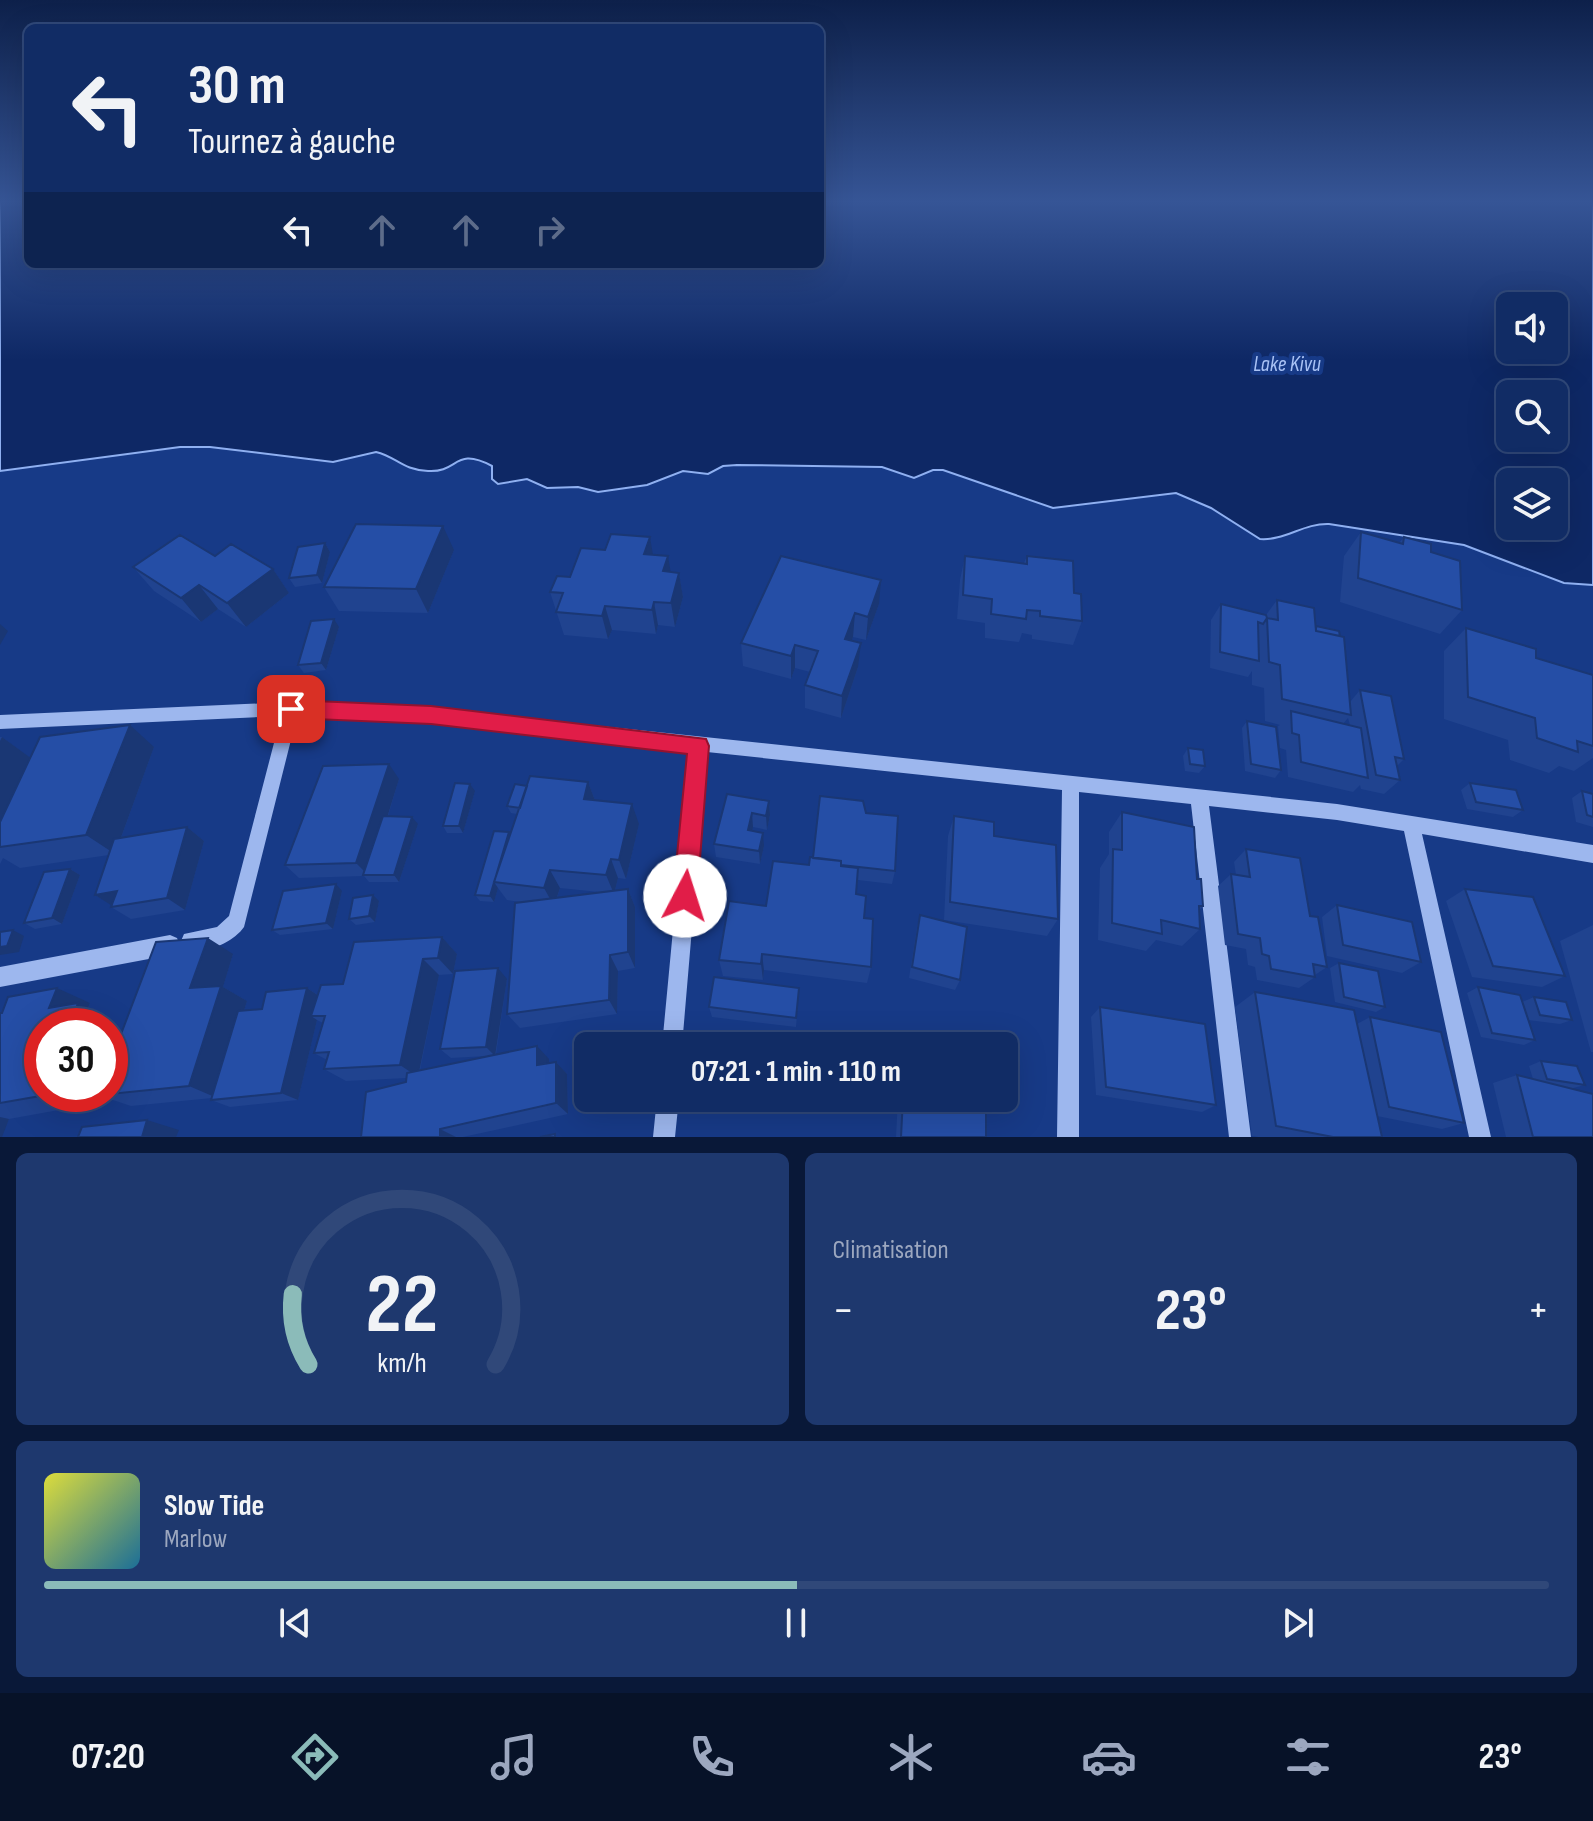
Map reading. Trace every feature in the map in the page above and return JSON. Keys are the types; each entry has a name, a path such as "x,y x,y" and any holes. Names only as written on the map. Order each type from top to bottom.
{"street":[{"path":"0,722 291,709 431,715 1337,812 1593,854"},
{"path":"0,977 222,936 232,929 291,709"},
{"path":"673,1032 699,746"},
{"path":"1068,1137 1071,782"},
{"path":"1199,796 1240,1137"},
{"path":"1411,824 1480,1137"},
{"path":"664,1137 667,1112"}],"water":[{"name":"Lake Kivu","path":"0,254 24,254 24,268 824,268 824,254 1593,254 1593,585 1564,583 1464,545 1329,524 1260,539 1211,508 1176,493 1053,508 943,470 933,470 914,478 882,467 737,465 723,466 708,474 683,471 647,485 598,492 578,487 547,488 527,479 498,484 492,479 492,466 470,459 463,459 438,471 428,471 406,466 376,452 333,462 210,447 180,447 0,471"}],"building":[{"path":"356,524 443,526 416,589 324,587"},
{"path":"1361,532 1403,544 1404,537 1431,544 1431,552 1460,561 1462,610 1358,578"},
{"path":"611,534 650,537 644,554 668,556 663,571 679,573 671,603 654,602 652,610 605,606 602,616 556,612 563,593 550,592 557,576 570,577 581,548 605,550"},
{"path":"180,535 215,556 231,544 273,569 227,603 199,585 181,598 133,567"},
{"path":"325,543 317,575 289,578 298,547"},
{"path":"781,556 881,580 868,617 855,613 845,639 861,643 842,696 805,685 818,651 795,645 791,656 741,643"},
{"path":"965,556 1027,564 1027,556 1073,561 1074,593 1081,594 1082,621 1040,616 1040,611 1027,610 1026,619 991,614 992,599 963,595"},
{"path":"1277,600 1314,608 1316,631 1344,637 1351,715 1282,699 1280,665 1269,662 1267,618 1278,620"},
{"path":"1221,604 1266,615 1263,624 1258,622 1259,661 1220,652"},
{"path":"334,619 321,663 298,665 311,621"},
{"path":"1316,626 1339,631 1340,636 1316,631"},
{"path":"1466,628 1536,649 1536,658 1593,675 1593,746 1577,741 1578,752 1537,738 1535,718 1468,697"},
{"path":"1360,690 1391,696 1404,759 1395,757 1400,780 1376,775"},
{"path":"1291,711 1361,728 1368,778 1301,762 1299,735 1292,733"},
{"path":"1247,721 1276,727 1281,770 1251,764"},
{"path":"130,725 86,835 0,847 0,822 40,737"},
{"path":"1188,748 1203,750 1205,766 1190,764"},
{"path":"389,764 356,863 285,865 323,766"},
{"path":"530,776 588,782 584,799 632,804 619,860 611,859 606,875 550,870 544,888 494,882"},
{"path":"455,783 470,784 459,826 443,826"},
{"path":"1470,783 1516,790 1523,810 1476,802"},
{"path":"515,784 527,786 520,808 507,806"},
{"path":"1582,791 1593,794 1593,817 1587,815"},
{"path":"727,794 769,801 766,816 752,813 748,830 763,833 759,851 714,844"},
{"path":"820,796 863,801 866,813 898,816 895,871 841,865 841,861 813,858"},
{"path":"1122,812 1194,827 1197,879 1201,879 1203,906 1199,906 1200,929 1161,920 1162,934 1112,923 1113,849 1122,850"},
{"path":"383,816 412,817 394,875 363,875"},
{"path":"954,816 994,822 994,836 1056,845 1058,919 950,902"},
{"path":"187,827 167,898 111,907 117,891 95,895 114,839"},
{"path":"494,831 509,832 490,896 475,895"},
{"path":"1246,849 1300,858 1310,916 1318,917 1327,967 1313,964 1315,977 1271,969 1269,956 1262,954 1260,938 1238,934 1231,874 1250,877"},
{"path":"810,857 841,861 841,866 858,868 856,894 866,896 864,918 873,919 871,967 762,954 761,964 719,960 729,901 766,906 773,861 809,865"},
{"path":"70,869 52,918 24,923 44,872"},
{"path":"336,884 326,923 272,930 283,891"},
{"path":"628,889 628,952 610,955 609,1000 507,1014 515,903"},
{"path":"1465,889 1533,897 1565,976 1493,966"},
{"path":"373,895 369,916 349,919 353,898"},
{"path":"1337,905 1412,922 1421,962 1343,945"},
{"path":"920,915 967,927 960,980 912,967"},
{"path":"13,930 7,946 0,947 0,932"},
{"path":"442,937 438,958 423,959 400,1065 324,1069 329,1052 314,1053 325,1016 311,1016 321,985 343,984 354,942"},
{"path":"208,938 190,988 221,986 189,1086 128,1092 128,1016 156,942"},
{"path":"1339,963 1378,971 1385,1007 1344,997"},
{"path":"498,968 486,1047 440,1049 455,971"},
{"path":"714,977 799,988 796,1018 709,1007"},
{"path":"1478,987 1520,995 1535,1040 1492,1033"},
{"path":"57,988 49,1008 24,1008 24,1099 0,1103 0,1013 8,997"},
{"path":"307,988 281,1093 211,1100 238,1011 262,1009 266,992"},
{"path":"1255,992 1354,1010 1382,1137 1333,1137 1276,1126"},
{"path":"1534,997 1566,1002 1572,1020 1540,1015"},
{"path":"78,1003 76,1008 49,1008"},
{"path":"1100,1007 1205,1024 1216,1105 1106,1087"},
{"path":"1370,1017 1441,1032 1464,1123 1389,1107"},
{"path":"537,1046 537,1065 556,1062 556,1103 440,1129 440,1137 361,1137 366,1092 406,1082 407,1073"},
{"path":"1541,1061 1577,1066 1585,1085 1547,1079"},
{"path":"1517,1075 1593,1094 1593,1137 1533,1137"},
{"path":"902,1112 986,1112 986,1137 901,1137"},
{"path":"147,1120 142,1137 78,1137 82,1127"}],"route":[{"path":"291,709 431,715 699,746 685,896"}]}
